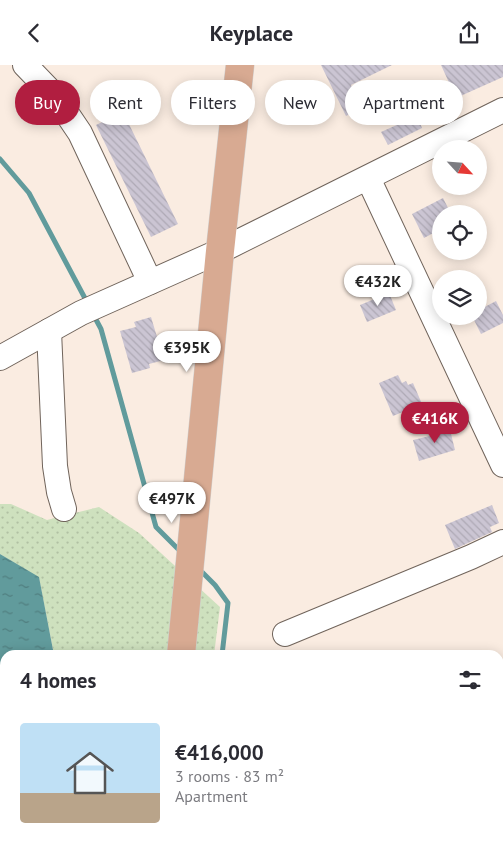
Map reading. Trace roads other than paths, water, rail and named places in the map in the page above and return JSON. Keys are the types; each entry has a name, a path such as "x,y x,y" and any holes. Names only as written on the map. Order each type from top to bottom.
{"main road":[{"path":"181,650 240,65"}],"street":[{"path":"25,65 55,96 80,133 150,282"},
{"path":"0,358 90,309 220,251 503,110"},
{"path":"368,178 503,465"},
{"path":"49,331 55,467 64,509"},
{"path":"285,634 503,542"}],"water":[{"path":"0,554 39,577 53,650 0,650"}],"waterway":[{"path":"0,159 29,193 88,304"},
{"path":"93,314 101,329 156,527 182,553"},
{"path":"199,569 215,585 228,603 223,650"}]}
